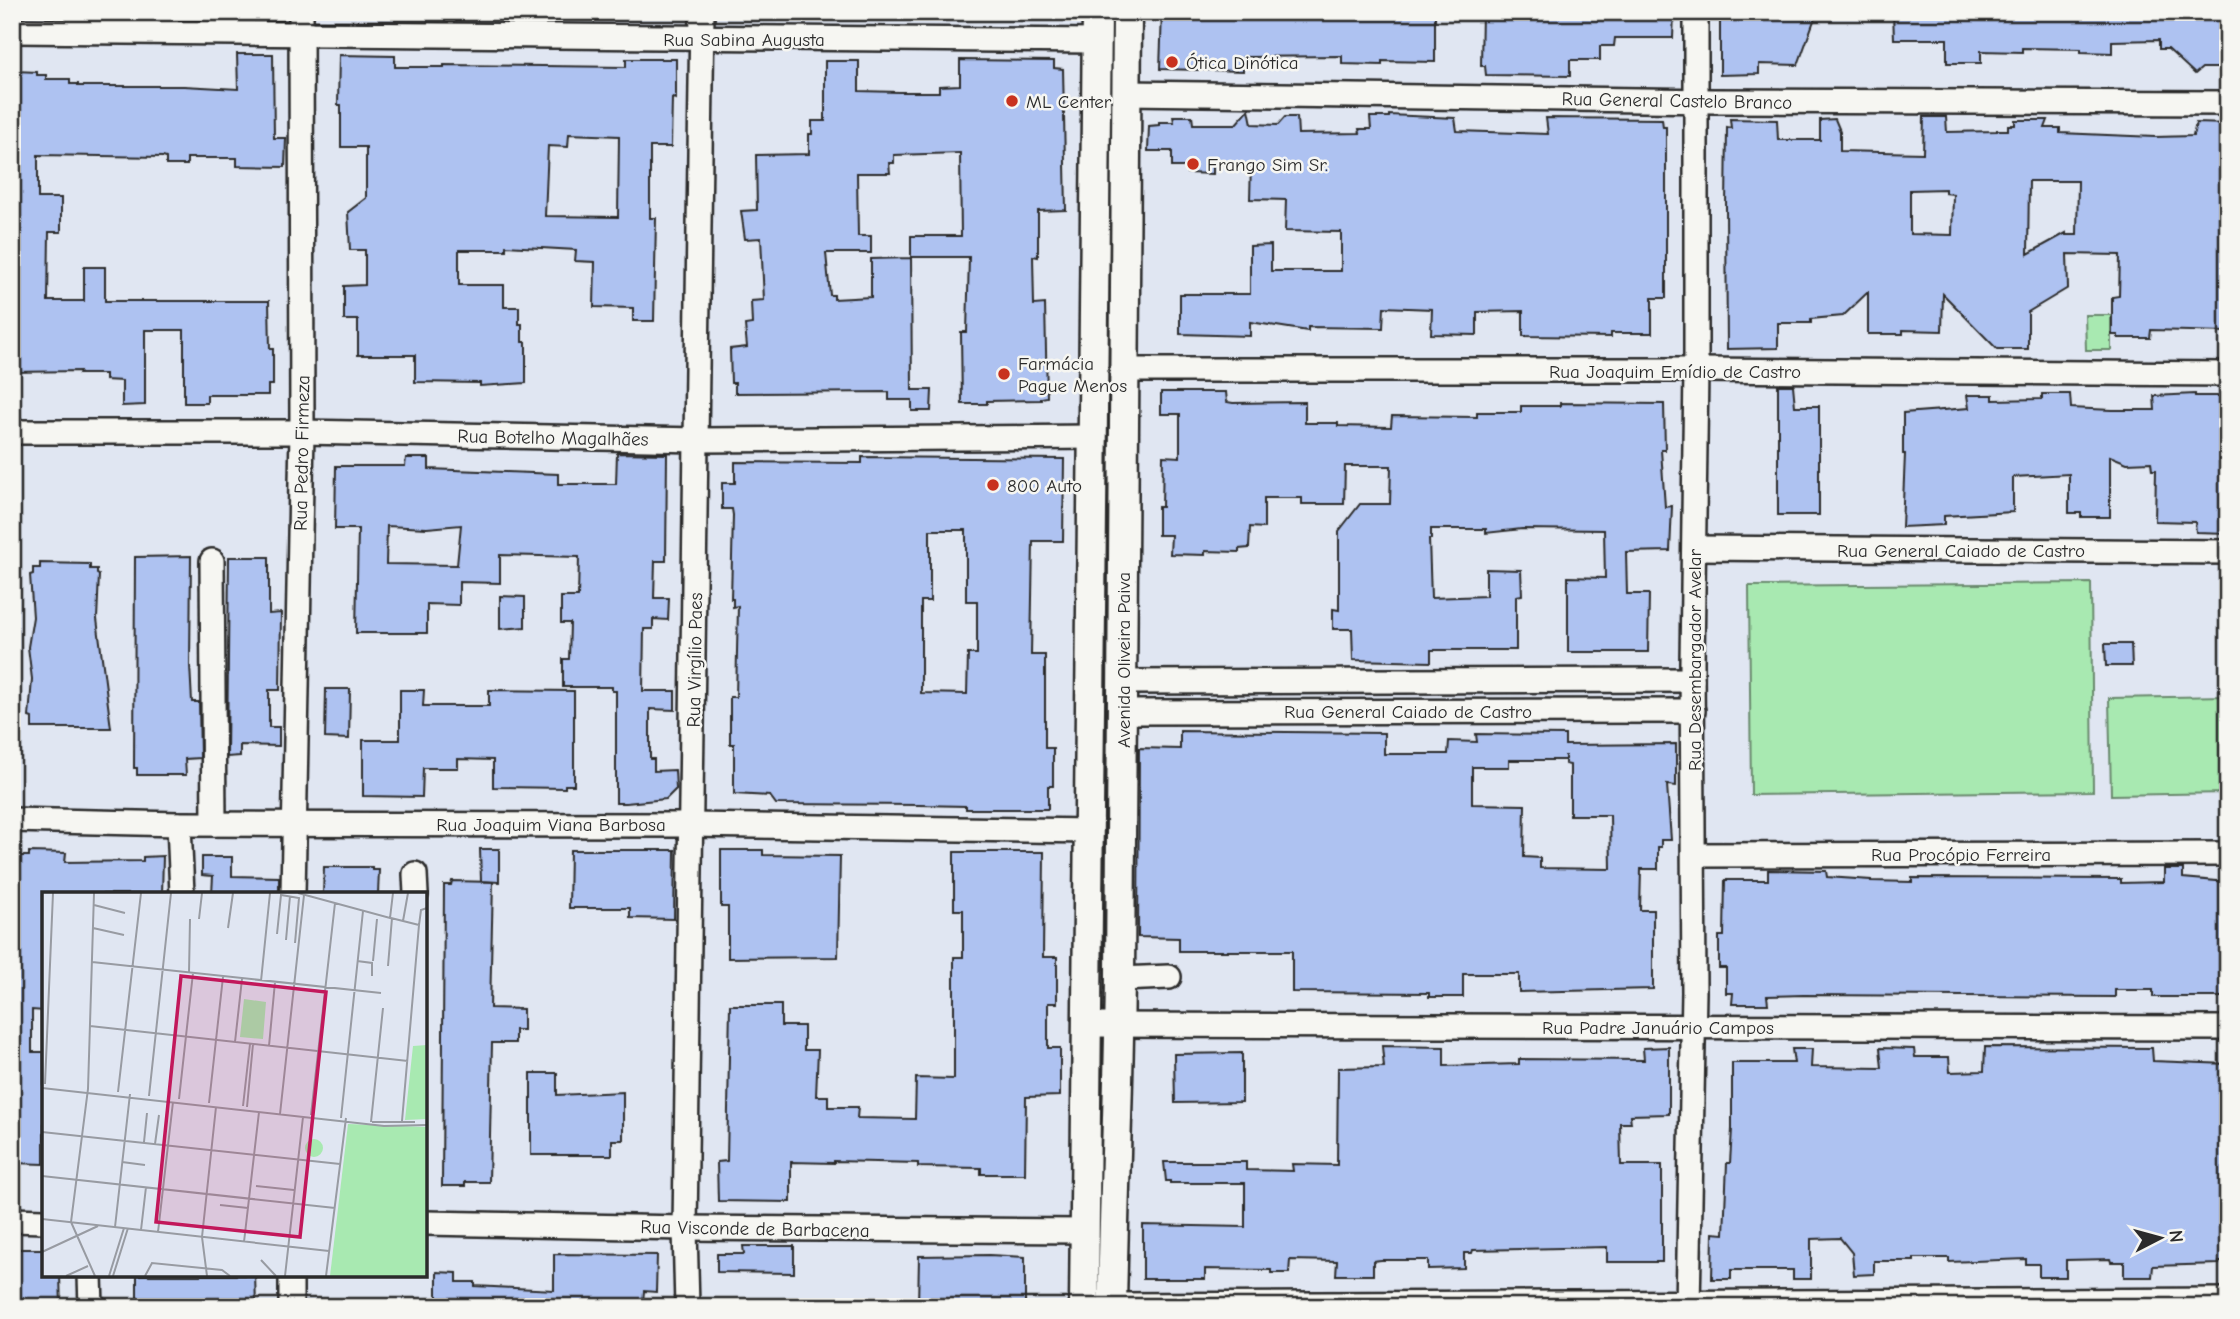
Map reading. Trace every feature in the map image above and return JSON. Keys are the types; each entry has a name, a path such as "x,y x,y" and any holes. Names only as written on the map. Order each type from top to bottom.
{"main road":[{"name":"Avenida Oliveira Paiva","path":"1097,12 1085,1231 1103,1306"},
{"name":"Avenida Oliveira Paiva","path":"1103,1306 1120,979 1123,712 1122,370 1127,12"}],"street":[{"name":"Rua Virgílio Paes","path":"687,1307 685,1228 702,12"},
{"name":"Rua Desembargador Avelar","path":"1688,1304 1693,1027 1696,12"},
{"name":"Rua Sabina Augusta","path":"12,31 301,23 702,39 1097,41"},
{"name":"Rua Pedro Firmeza","path":"293,892 302,432 301,23"},
{"name":"Rua General Castelo Branco","path":"1126,93 1696,101 2228,103"},
{"name":"Rua Joaquim Emídio de Castro","path":"1122,370 2228,374"},
{"name":"Rua Botelho Magalhães","path":"12,432 302,432 698,440 1094,437"},
{"name":"Rua General Caiado de Castro","path":"1695,548 2228,552"},
{"path":"212,561 214,824"},
{"name":"Rua General Caiado de Castro","path":"1123,682 1692,680"},
{"name":"Rua General Caiado de Castro","path":"1123,712 1693,711"},
{"name":"Rua Joaquim Viana Barbosa","path":"12,820 180,824 691,825 1090,831"},
{"path":"180,824 182,892"},
{"name":"Rua Procópio Ferreira","path":"1694,855 2228,854"},
{"path":"1120,979 1169,978"},
{"name":"Rua Padre Januário Campos","path":"1088,1025 2228,1028"},
{"path":"12,1220 42,1221"},
{"name":"Rua Visconde de Barbacena","path":"427,1223 1085,1231"},
{"path":"90,1277 91,1307"},
{"path":"291,1277 291,1307"},
{"path":"1103,1306 2228,1300"}],"green space":[{"path":"2085,315 2111,315 2111,350 2086,350"},
{"path":"2091,583 2093,791 1751,795 1749,586"},
{"path":"2228,696 2228,793 2111,795 2109,698"}],"building":[{"path":"1162,12 1435,12 1435,62 1382,61 1382,65 1342,64 1342,56 1243,57 1243,71 1160,69"},
{"path":"1482,12 1674,12 1673,38 1615,38 1614,46 1600,46 1600,60 1570,60 1570,76 1486,75 1485,66 1481,66"},
{"path":"1720,12 1817,12 1798,65 1759,64 1759,74 1720,75"},
{"path":"1893,12 2228,12 2228,68 2202,68 2195,74 2168,49 2159,49 2159,40 2112,41 2112,53 2081,52 2081,49 2022,48 2022,52 1981,51 1981,63 1947,63 1947,39 1894,39"},
{"path":"237,54 273,54 274,138 286,138 285,167 237,166 237,158 187,158 187,165 166,165 166,158 163,157 38,155 38,198 61,198 61,232 49,232 48,301 84,301 84,267 105,267 105,301 269,301 273,385 268,385 268,395 207,395 207,403 184,403 184,330 145,330 145,405 122,406 122,381 105,380 105,374 79,374 80,371 12,372 12,87 16,87 16,71 37,72 37,75 46,75 46,79 70,79 70,84 78,86 238,89"},
{"path":"339,55 395,56 395,67 626,67 626,59 676,59 676,99 672,98 671,147 650,147 650,218 656,218 654,321 633,321 633,308 594,307 595,262 575,261 576,250 506,246 506,250 459,250 459,285 504,285 504,307 519,307 522,342 526,342 526,383 480,386 480,383 415,382 415,355 358,355 358,320 344,320 344,286 365,285 365,250 350,250 348,212 366,198 366,147 341,147 341,105 338,105","holes":["569,134 619,136 618,217 545,216 548,146 568,147"]},
{"path":"960,60 1054,61 1054,68 1063,69 1066,210 1038,211 1038,257 1033,256 1034,305 1045,304 1047,397 1041,400 962,404 961,332 967,332 969,257 911,257 911,236 961,236 960,153 894,155 894,163 889,163 890,173 857,173 858,236 871,236 871,253 826,253 830,295 834,295 834,299 871,297 871,259 911,258 912,390 932,390 931,411 912,411 912,400 889,400 889,392 735,393 735,383 731,383 730,349 747,347 745,325 752,324 751,301 764,300 761,238 745,239 741,211 757,210 756,155 809,154 812,121 825,121 825,61 859,61 859,91 939,92 939,86 960,85"},
{"path":"1249,109 1252,124 1278,125 1285,117 1297,117 1298,134 1360,133 1359,129 1371,129 1370,117 1389,115 1455,118 1457,131 1548,134 1546,118 1662,119 1663,127 1666,127 1666,298 1652,298 1652,333 1611,333 1611,337 1523,336 1523,311 1477,312 1477,335 1431,334 1432,309 1384,307 1383,328 1308,327 1308,331 1250,322 1250,336 1180,334 1180,294 1250,294 1250,246 1271,245 1271,271 1341,271 1341,232 1285,231 1286,200 1250,199 1251,164 1213,164 1213,174 1187,173 1187,167 1172,167 1172,151 1148,151 1149,126 1159,125 1159,122 1174,122 1173,116 1192,116 1193,124 1236,124"},
{"path":"1924,117 1946,117 1947,132 2008,130 2008,125 2015,125 2015,120 2048,120 2045,128 2060,128 2060,133 2155,137 2193,136 2196,123 2228,124 2228,332 2151,330 2150,338 2118,338 2118,335 2112,335 2112,297 2119,296 2120,255 2067,254 2068,288 2028,312 2028,349 1997,349 1943,294 1942,331 1903,330 1903,334 1868,334 1868,292 1843,316 1811,319 1811,323 1778,323 1778,348 1727,349 1727,127 1731,128 1730,119 1777,120 1778,140 1820,140 1820,120 1835,119 1840,131 1840,151 1923,153","holes":["2029,181 2078,181 2077,235 2066,233 2028,254","1945,189 1945,193 1953,194 1952,235 1910,234 1910,190"]},
{"path":"1778,385 1793,385 1795,406 1819,406 1819,515 1778,515"},
{"path":"1161,392 1226,392 1227,402 1233,403 1305,402 1305,423 1338,423 1338,426 1391,427 1392,416 1477,417 1477,412 1521,412 1521,406 1560,406 1560,403 1664,404 1665,450 1661,450 1665,507 1672,506 1670,551 1626,552 1627,594 1649,594 1648,652 1568,652 1568,577 1605,578 1604,530 1522,529 1486,533 1486,529 1431,529 1431,598 1486,596 1486,569 1521,570 1522,595 1516,596 1516,650 1431,650 1431,662 1353,660 1352,629 1333,629 1333,609 1339,610 1339,531 1360,504 1390,504 1391,466 1345,466 1344,504 1302,504 1302,498 1264,498 1264,528 1250,527 1249,548 1239,549 1239,552 1170,554 1171,535 1158,535 1158,507 1162,507 1163,456 1180,457 1180,414 1161,414"},
{"path":"2042,394 2070,394 2071,408 2112,410 2155,410 2154,396 2228,396 2228,533 2196,532 2195,522 2155,521 2156,470 2152,470 2151,462 2127,463 2110,456 2110,517 2081,517 2081,513 2069,513 2069,474 2013,477 2013,512 1944,516 1944,525 1902,527 1905,454 1903,413 1969,408 1967,395 1993,395 1993,400 2042,399"},
{"path":"617,453 667,454 666,561 655,561 654,598 669,598 668,620 653,619 653,629 644,629 643,691 675,691 675,710 650,709 650,759 654,759 654,771 675,770 676,789 666,799 626,803 616,803 616,691 612,691 612,687 563,687 563,659 569,659 570,623 561,623 561,597 578,597 579,557 500,555 500,583 459,582 459,605 427,604 427,633 356,633 358,529 335,529 336,466 405,466 406,458 429,458 429,469 558,474 558,484 616,484","holes":["461,525 457,565 386,564 387,526 427,528"]},
{"path":"862,457 1064,459 1063,541 1033,541 1031,655 1045,655 1045,748 1053,748 1053,786 1048,786 1048,809 776,804 770,796 734,794 730,697 736,697 738,606 733,607 731,599 733,515 732,509 722,509 722,483 735,483 735,462 862,463","holes":["930,530 966,530 966,601 977,601 977,654 968,654 967,694 921,693 921,601 930,601"]},
{"path":"191,556 190,665 192,702 199,702 200,758 185,759 186,775 137,775 137,768 134,768 135,557"},
{"path":"229,557 269,557 269,614 281,613 280,690 269,690 269,727 279,727 279,746 240,745 240,756 227,757"},
{"path":"40,563 90,564 90,569 97,569 97,619 111,728 32,728 32,718 29,717 32,679 28,647 33,617 30,575 33,574 33,568 40,568"},
{"path":"500,596 525,597 525,627 500,629"},
{"path":"2105,644 2131,644 2132,666 2106,666"},
{"path":"326,689 350,689 349,739 325,738"},
{"path":"400,690 424,690 423,706 489,706 489,690 574,691 574,785 565,785 565,788 493,787 493,760 458,759 458,768 423,768 422,797 363,796 363,740 400,740"},
{"path":"1180,731 1384,733 1384,754 1448,754 1449,741 1477,742 1476,734 1565,735 1565,745 1676,744 1676,786 1667,785 1671,840 1661,840 1661,847 1658,847 1658,869 1641,869 1640,910 1653,910 1653,989 1519,992 1519,974 1463,974 1463,997 1429,997 1429,993 1292,992 1292,951 1179,951 1179,938 1138,937 1139,748 1180,749","holes":["1509,760 1565,760 1565,764 1570,765 1570,815 1610,815 1611,869 1540,868 1540,858 1524,857 1525,805 1472,804 1472,767 1509,767"]},
{"path":"480,849 499,849 499,882 481,881"},
{"path":"570,850 675,850 674,919 630,918 630,908 569,908"},
{"path":"721,850 763,850 763,855 840,856 838,957 728,958 728,907 721,907"},
{"path":"29,852 66,853 65,862 143,861 143,857 163,856 162,892 42,892 42,1011 32,1010 32,1052 42,1052 42,1164 12,1163 12,856 29,856"},
{"path":"954,852 1044,852 1043,957 1057,957 1057,1003 1048,1003 1048,1048 1060,1048 1060,1096 1026,1097 1025,1174 981,1174 981,1168 918,1167 918,1163 791,1162 791,1202 718,1201 717,1162 727,1161 730,1005 781,1005 781,1026 804,1026 804,1050 818,1050 816,1096 828,1096 828,1107 858,1107 857,1118 915,1119 916,1078 954,1079 954,957 963,957 963,910 954,910"},
{"path":"202,857 232,857 232,876 279,877 279,892 212,892 213,876 202,875"},
{"path":"324,867 372,867 372,870 379,870 378,892 323,892"},
{"path":"2164,869 2183,869 2183,878 2228,882 2228,997 2153,997 2153,990 2115,990 2115,997 1803,995 1767,996 1768,1004 1732,1004 1733,993 1726,993 1726,968 1719,968 1719,936 1724,936 1725,880 1768,880 1768,870 1826,871 1827,877 1871,881 1912,882 1912,878 2121,879 2121,883 2164,882"},
{"path":"452,881 493,882 490,1008 523,1009 523,1030 515,1030 515,1043 492,1043 489,1182 465,1182 465,1186 442,1186 444,885 451,885"},
{"path":"1382,1046 1444,1047 1444,1066 1519,1064 1519,1059 1644,1060 1643,1048 1669,1047 1669,1114 1630,1115 1631,1123 1620,1123 1621,1165 1662,1165 1662,1262 1607,1262 1607,1247 1473,1250 1472,1253 1464,1253 1464,1268 1428,1269 1428,1260 1381,1260 1373,1261 1373,1275 1336,1275 1337,1261 1290,1260 1289,1273 1271,1273 1271,1270 1205,1269 1205,1279 1143,1279 1143,1225 1245,1227 1245,1183 1170,1183 1166,1181 1164,1162 1246,1162 1246,1170 1293,1171 1292,1164 1337,1165 1338,1068 1384,1067"},
{"path":"1985,1047 2152,1048 2153,1061 2228,1064 2228,1262 2153,1266 2152,1277 2124,1277 2124,1262 2111,1262 2110,1259 2066,1260 2066,1277 2039,1277 2039,1264 2026,1264 2026,1259 1949,1262 1949,1258 1914,1258 1914,1261 1874,1261 1874,1274 1854,1275 1852,1253 1840,1238 1811,1239 1811,1279 1793,1279 1793,1270 1731,1270 1731,1279 1712,1279 1713,1233 1724,1234 1727,1163 1730,1163 1732,1129 1732,1063 1794,1063 1792,1049 1812,1049 1811,1067 1882,1068 1880,1048 1914,1049 1915,1057 1949,1057 1950,1072 1984,1071"},
{"path":"1242,1053 1242,1102 1175,1103 1174,1054"},
{"path":"531,1073 557,1073 557,1095 623,1092 623,1140 612,1140 612,1155 531,1155"},
{"path":"743,1246 794,1246 794,1273 717,1272 717,1254 744,1254"},
{"path":"12,1249 42,1249 42,1277 60,1277 61,1307 12,1307"},
{"path":"554,1254 657,1255 656,1292 644,1291 643,1302 595,1301 595,1307 437,1307 437,1272 457,1273 457,1282 475,1282 475,1286 554,1290"},
{"path":"919,1256 1025,1257 1025,1307 918,1307"},
{"path":"137,1277 255,1277 256,1305 137,1307"}],"place":[{"name":"Ótica Dinótica","path":"1172,62"},
{"name":"ML Center","path":"1012,101"},
{"name":"Frango Sim Sr.","path":"1193,164"},
{"name":"Farmácia Pague Menos","path":"1004,374"},
{"name":"800 Auto","path":"993,485"}]}
